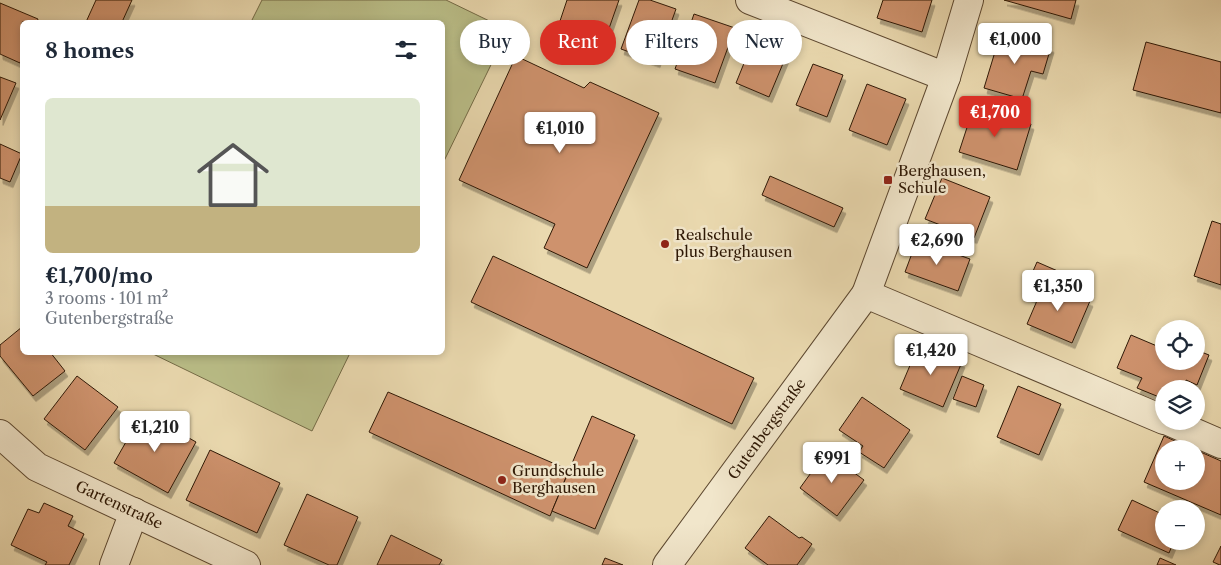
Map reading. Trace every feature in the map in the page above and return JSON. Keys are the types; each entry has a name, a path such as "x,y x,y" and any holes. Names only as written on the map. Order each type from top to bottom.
{"street":[{"path":"750,0 946,77"},
{"name":"Gutenbergstraße","path":"668,565 866,294 946,77 969,0"},
{"path":"866,294 1155,416"},
{"path":"1189,430 1221,444"},
{"name":"Gartenstraße","path":"0,434 37,466 246,565"},
{"path":"114,565 134,512"}],"green space":[{"path":"262,0 446,0 487,20 460,20 460,65 491,65 445,159 445,20 252,20"},
{"path":"155,355 349,355 312,431"}],"building":[{"path":"96,0 132,0 123,20 87,20"},
{"path":"567,0 619,0 612,20 560,20"},
{"path":"639,0 650,0 676,9 672,20 632,20"},
{"path":"883,0 932,0 922,32 877,18"},
{"path":"1004,0 1076,0 1071,19"},
{"path":"0,3 38,19 20,20 20,63 0,54"},
{"path":"694,14 712,20 692,20"},
{"path":"717,22 727,25 727,50 715,83 675,69 676,65 717,65"},
{"path":"1001,32 1051,47 1043,74 1031,71 1022,99 984,88"},
{"path":"626,35 626,51 621,49"},
{"path":"1146,42 1221,62 1221,113 1133,90"},
{"path":"530,63 584,88 590,82 659,113 587,268 544,248 555,224 459,180 512,65 530,65"},
{"path":"813,64 843,75 827,117 796,105"},
{"path":"743,65 782,65 769,97 736,83"},
{"path":"0,77 16,83 0,120"},
{"path":"867,84 906,99 887,145 849,130"},
{"path":"974,106 1031,124 1017,170 959,152"},
{"path":"0,144 20,153 20,159 10,182 0,178"},
{"path":"770,176 843,208 834,227 762,195"},
{"path":"942,178 990,197 974,238 925,219"},
{"path":"1212,221 1221,224 1221,285 1194,276"},
{"path":"917,240 970,259 958,291 905,272"},
{"path":"493,256 754,378 732,424 471,302"},
{"path":"1037,262 1060,272 1054,286 1045,282 1037,299 1023,294"},
{"path":"1045,282 1090,301 1072,343 1027,324"},
{"path":"20,329 20,355 52,355 65,371 33,396 0,356 0,345"},
{"path":"1131,335 1155,345 1155,370 1203,370 1199,380 1155,380 1155,395 1137,388 1142,378 1117,368"},
{"path":"919,344 962,362 943,407 900,389"},
{"path":"1205,353 1209,355 1205,365"},
{"path":"77,376 118,407 85,450 44,419"},
{"path":"962,376 984,385 976,407 953,399"},
{"path":"1018,386 1061,404 1039,455 997,437"},
{"path":"388,392 569,470 550,516 369,432"},
{"path":"862,397 910,430 884,468 859,452 863,446 839,430"},
{"path":"143,412 196,442 168,493 114,463"},
{"path":"592,416 635,435 595,529 552,511"},
{"path":"1164,436 1173,440 1162,440"},
{"path":"210,450 280,483 257,533 186,500"},
{"path":"826,452 864,480 837,516 800,488"},
{"path":"1205,454 1221,461 1221,515 1205,508 1205,500 1186,500 1163,490 1205,490"},
{"path":"1155,457 1155,487 1144,482"},
{"path":"307,494 358,517 337,565 329,565 284,545"},
{"path":"1132,500 1155,511 1155,547 1118,530"},
{"path":"44,503 73,516 68,526 84,534 69,565 45,565 47,562 11,545 28,509 39,513"},
{"path":"769,516 799,538 802,537 812,544 797,565 768,565 745,548"},
{"path":"391,535 442,560 439,565 377,565"},
{"path":"1221,546 1221,565 1220,565 1213,562"},
{"path":"605,558 623,565 602,565"},
{"path":"1160,558 1176,565 1157,565"}],"place":[{"name":"Berghausen, Schule","path":"888,180"},
{"name":"Realschule plus Berghausen","path":"665,244"},
{"name":"Grundschule Berghausen","path":"502,480"}]}
